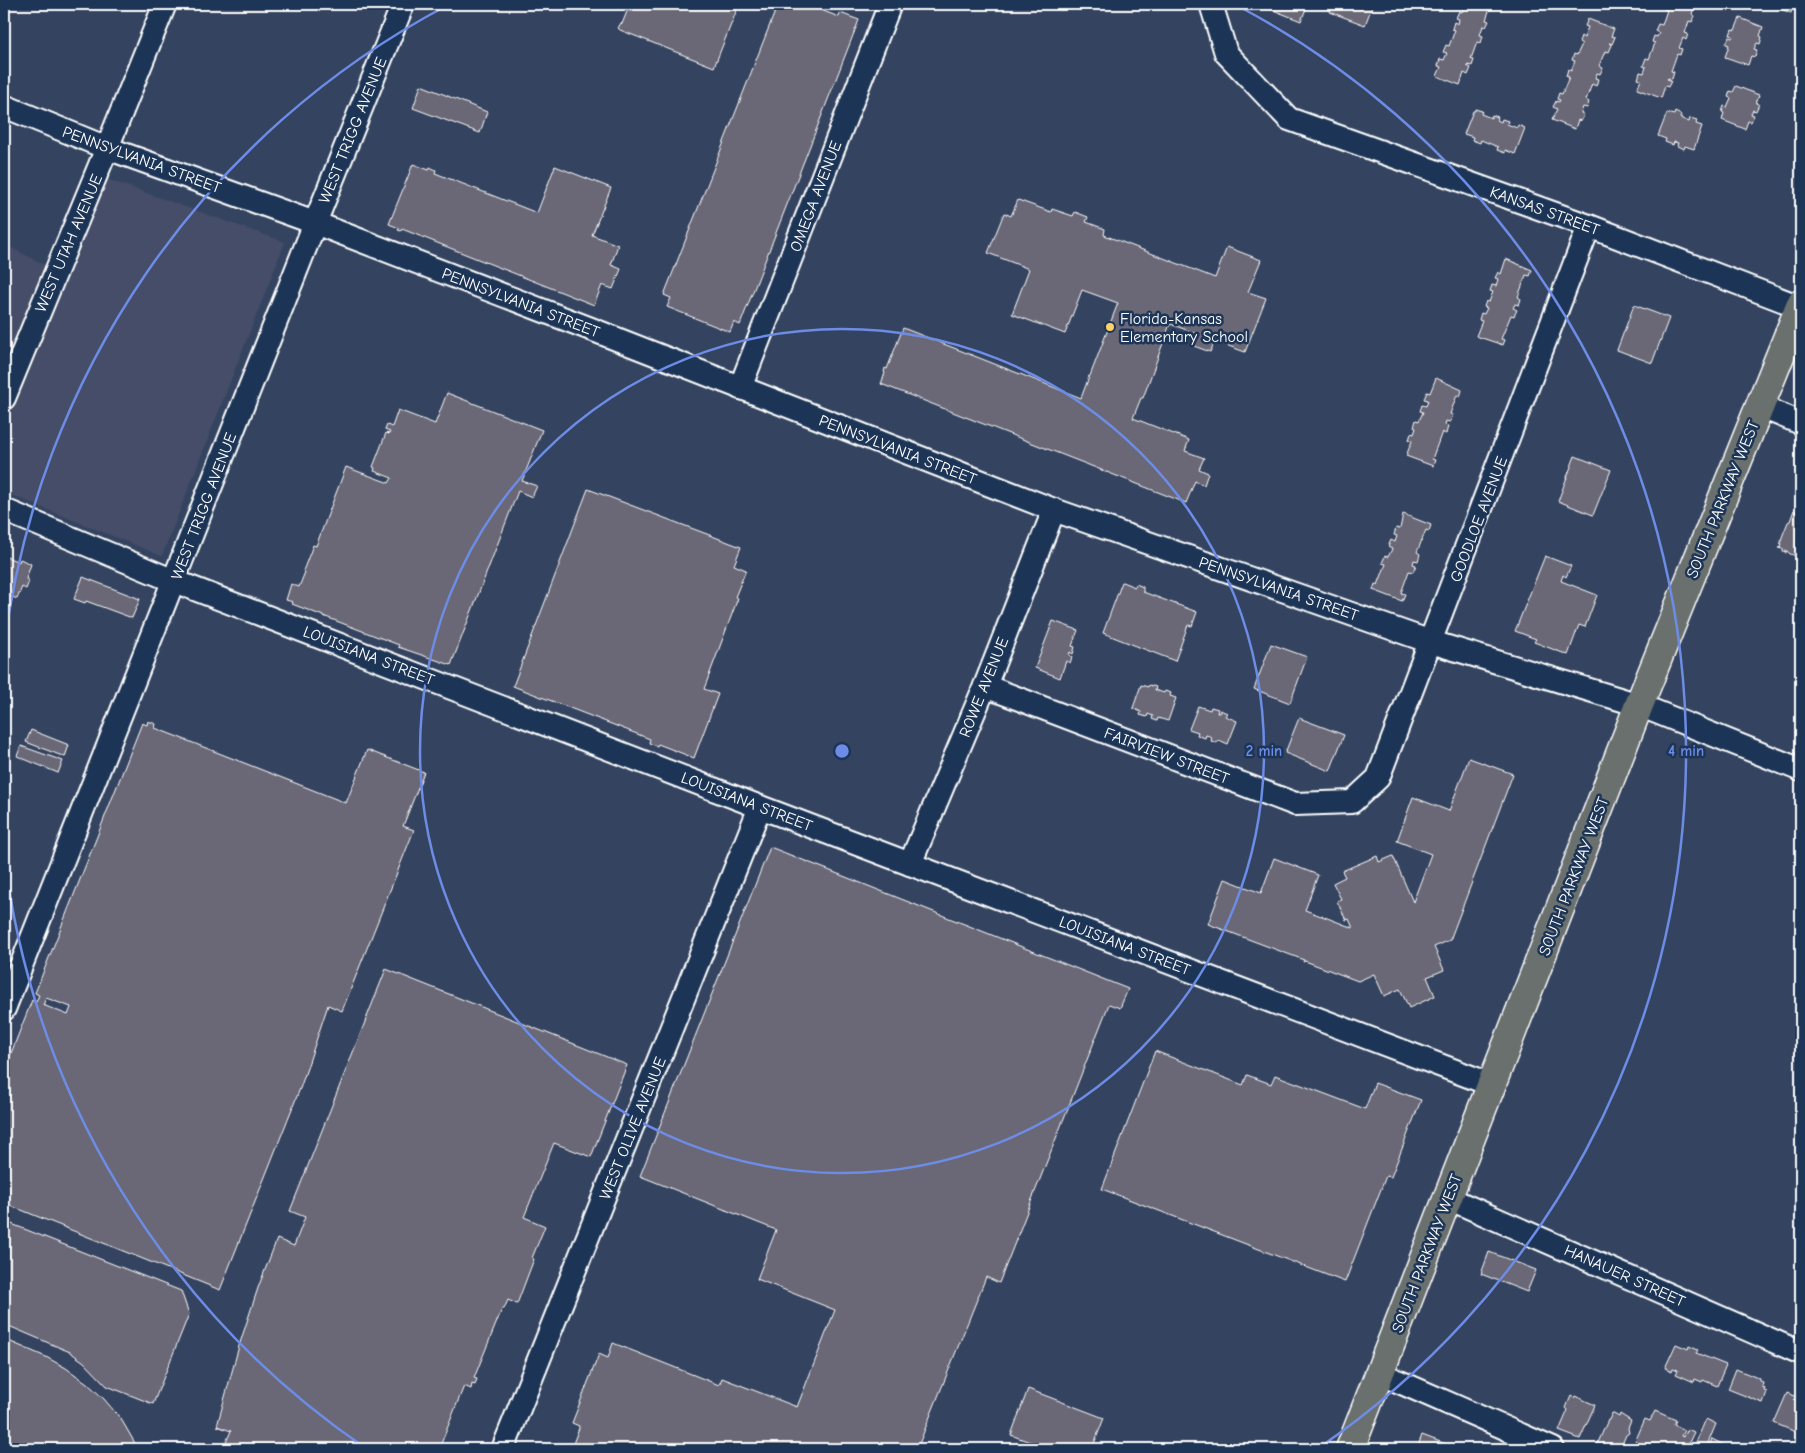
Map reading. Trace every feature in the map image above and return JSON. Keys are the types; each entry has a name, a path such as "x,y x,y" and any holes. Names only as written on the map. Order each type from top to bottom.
{"main road":[{"name":"SOUTH PARKWAY WEST","path":"1350,1449 1639,705 1801,306"}],"street":[{"name":"WEST UTAH AVENUE","path":"4,398 165,4"},
{"name":"WEST TRIGG AVENUE","path":"4,1009 403,4"},
{"name":"OMEGA AVENUE","path":"740,388 890,4"},
{"name":"KANSAS STREET","path":"1211,4 1226,53 1289,119 1590,226 1801,306"},
{"name":"PENNSYLVANIA STREET","path":"4,106 107,148 315,223 582,325 1054,510 1431,642 1639,705 1801,770"},
{"name":"GOODLOE AVENUE","path":"1352,802 1378,778 1590,226"},
{"path":"1759,406 1801,423"},
{"name":"LOUISIANA STREET","path":"4,510 174,580 760,807 1492,1085"},
{"name":"ROWE AVENUE","path":"910,864 985,686 1054,510"},
{"name":"FAIRVIEW STREET","path":"985,686 1295,804 1352,802"},
{"name":"WEST OLIVE AVENUE","path":"503,1449 760,807"},
{"name":"HANAUER STREET","path":"1448,1198 1801,1353"},
{"path":"1379,1373 1552,1449"}],"shaded area":[{"path":"84,171 285,242 162,556 4,492 4,244 47,266"}],"building":[{"path":"630,4 731,4 738,7 714,67 620,30 618,28 622,24"},
{"path":"778,4 805,4 839,17 840,13 859,20 740,325 734,322 730,332 667,307 671,298 664,295"},
{"path":"1264,4 1308,4 1301,21 1263,6"},
{"path":"1334,4 1373,4 1365,25 1330,12"},
{"path":"1466,4 1496,4 1493,9 1490,8 1486,20 1489,21 1486,27 1483,26 1480,35 1483,36 1481,43 1477,42 1471,59 1474,60 1472,66 1467,66 1471,68 1468,75 1464,73 1460,85 1437,76 1441,67 1438,66 1440,59 1444,60 1447,53 1443,52 1446,45 1449,46 1455,30 1452,29 1454,22 1458,24 1459,19 1456,18 1459,11 1462,12"},
{"path":"1666,4 1695,4 1692,14 1695,16 1692,22 1689,21 1685,33 1688,34 1686,40 1683,38 1679,48 1682,49 1680,55 1677,54 1671,71 1674,72 1672,79 1667,79 1671,81 1668,87 1665,86 1661,98 1637,89 1641,80 1638,79 1640,72 1644,73 1646,67 1643,66 1646,58 1649,59 1655,43 1652,42 1654,36 1657,37 1659,33 1655,31 1658,24 1662,25 1667,10 1664,9"},
{"path":"1767,4 1794,4 1791,13"},
{"path":"1740,18 1763,27 1760,44 1757,43 1754,49 1757,50 1755,57 1751,56 1748,65 1725,57 1729,45 1726,44 1729,37 1732,38 1733,36 1730,35 1732,29 1735,30"},
{"path":"1588,19 1614,29 1611,36 1615,37 1612,44 1609,43 1612,45 1609,52 1605,51 1599,66 1603,68 1600,74 1597,73 1595,78 1598,79 1596,86 1592,84 1586,100 1589,102 1587,108 1583,107 1581,113 1584,115 1581,121 1578,120 1575,129 1552,120 1557,109 1553,107 1556,101 1559,102 1560,100 1557,99 1559,93 1562,94 1569,77 1566,76 1568,69 1571,71 1575,61 1572,60 1574,54 1577,55 1582,44 1579,42 1581,36 1584,38 1588,27 1585,26"},
{"path":"421,85 487,112 480,133 413,108"},
{"path":"1736,86 1759,95 1756,103 1759,104 1756,111 1753,110 1751,114 1754,115 1751,122 1748,121 1745,129 1722,120 1724,106 1727,107 1731,98 1728,97 1730,91 1733,92"},
{"path":"1475,109 1482,111 1481,114 1491,118 1492,115 1498,117 1497,120 1501,122 1502,119 1508,121 1507,124 1517,128 1518,125 1525,128 1515,154 1505,150 1505,153 1497,150 1498,147 1481,140 1480,143 1472,140 1473,137 1464,134"},
{"path":"1675,112 1681,115 1680,118 1689,122 1690,118 1697,120 1696,124 1702,126 1694,149 1685,146 1684,149 1677,146 1678,143 1674,142 1673,145 1665,142 1666,139 1658,136 1667,113 1674,115"},
{"path":"413,164 429,170 430,167 436,170 435,173 537,213 555,166 611,188 592,235 618,245 611,265 621,269 613,289 602,285 594,305 402,229 401,231 398,230 399,228 389,224"},
{"path":"1018,200 1051,212 1052,209 1073,216 1075,212 1088,217 1086,222 1105,229 1104,235 1215,278 1227,247 1261,260 1248,292 1266,298 1245,352 1215,341 1210,352 1194,346 1198,334 1170,324 1143,398 1141,398 1133,418 1189,440 1185,451 1204,458 1199,469 1208,473 1204,485 1195,481 1186,503 881,384 885,368 887,369 903,328 1081,398 1118,303 1082,290 1065,334 1012,314 1029,269 988,253 1004,213 1011,216"},
{"path":"1506,259 1532,270 1530,276 1526,275 1518,297 1521,299 1519,305 1515,304 1513,308 1517,310 1514,316 1511,315 1501,339 1505,340 1503,345 1476,336 1482,321 1479,320 1481,313 1484,314 1487,308 1484,307 1486,301 1489,302 1493,292 1490,291 1492,285 1496,286 1498,279 1495,278 1498,272 1501,274"},
{"path":"1634,305 1669,318 1652,363 1617,350"},
{"path":"1436,378 1462,390 1460,397 1457,395 1450,414 1453,415 1450,422 1446,421 1445,425 1448,426 1446,434 1442,432 1432,459 1435,460 1433,466 1406,456 1412,441 1409,440 1411,433 1414,434 1416,428 1414,427 1416,420 1419,421 1423,412 1420,411 1422,405 1426,406 1428,400 1424,399 1427,392 1430,393"},
{"path":"447,393 542,430 522,481 537,486 532,497 518,491 451,665 398,647 399,645 286,600 291,584 299,587 313,545 316,546 346,467 389,483 392,478 374,471 375,468 373,467 386,433 389,434 390,432 385,430 387,425 392,427 398,410 435,424"},
{"path":"1575,456 1611,470 1593,515 1558,501"},
{"path":"588,489 741,547 734,565 746,570 735,597 738,598 704,689 718,694 694,758 658,744 657,746 649,743 650,739 513,686"},
{"path":"1794,510 1798,514 1798,512 1801,513 1801,557 1790,554 1786,550 1786,553 1783,552 1783,549 1778,548"},
{"path":"1403,514 1431,525 1429,531 1426,530 1417,552 1420,554 1418,561 1414,560 1413,564 1416,565 1413,572 1409,571 1401,593 1405,594 1402,601 1373,590 1375,584 1378,585 1386,564 1382,563 1385,556 1388,557 1392,549 1388,547 1391,540 1395,542 1397,536 1394,535 1396,528 1400,529"},
{"path":"4,556 19,562 20,559 31,564 26,579 29,581 26,589 22,587 17,599 4,593"},
{"path":"1545,556 1571,566 1566,577 1563,575 1561,581 1597,595 1585,627 1579,625 1568,655 1534,642 1536,639 1515,631"},
{"path":"83,577 140,599 132,618 86,601 85,603 74,599"},
{"path":"1122,582 1135,587 1136,584 1143,587 1143,592 1197,612 1192,626 1188,625 1175,661 1103,633"},
{"path":"1053,621 1078,630 1072,646 1075,647 1073,654 1070,652 1069,655 1072,657 1070,663 1066,661 1060,678 1035,668"},
{"path":"1271,644 1307,657 1290,703 1254,689"},
{"path":"1141,685 1156,687 1155,690 1171,693 1170,696 1176,698 1168,721 1158,718 1157,721 1148,714 1147,717 1140,715 1141,712 1133,708"},
{"path":"1198,706 1210,710 1211,707 1218,709 1217,713 1220,710 1227,713 1225,716 1237,721 1228,744 1219,740 1217,743 1211,741 1212,737 1206,735 1205,738 1197,735 1198,732 1189,729"},
{"path":"1299,718 1344,735 1330,771 1285,753"},
{"path":"148,721 156,724 155,728 346,803 367,750 424,772 403,826 414,830 342,1011 328,1005 301,1086 220,1290 4,1203 4,1071 32,1000 36,1002 39,995 35,993 142,723 147,725","holes":["46,998 71,1007 68,1015 43,1005"]},
{"path":"31,730 69,745 65,757 26,742"},
{"path":"21,746 63,761 58,773 17,756"},
{"path":"1469,758 1513,774 1450,940 1434,947 1444,970 1427,977 1435,996 1409,1008 1400,989 1384,996 1374,974 1358,981 1305,961 1303,962 1304,960 1208,924 1225,879 1261,893 1274,858 1318,875 1305,910 1323,915 1353,928 1349,919 1346,920 1337,901 1341,899 1333,883 1345,877 1342,871 1377,856 1379,862 1393,856 1413,902 1431,854 1397,841 1413,797 1449,811"},
{"path":"770,847 1128,989 1120,1008 1109,1004 999,1283 986,1277 917,1449 571,1449 579,1428 579,1426 572,1423 599,1354 608,1358 613,1343 719,1385 722,1378 797,1407 835,1310 757,1279 776,1230 640,1176"},
{"path":"386,969 627,1065 591,1157 554,1143 524,1217 545,1226 532,1258 534,1259 517,1304 508,1300 504,1309 502,1309 474,1378 477,1379 475,1385 472,1384 471,1389 464,1386 439,1449 223,1449 231,1431 217,1426 239,1346 258,1288 277,1239 294,1246 305,1217 290,1211"},
{"path":"1155,1051 1243,1085 1247,1075 1271,1084 1275,1075 1365,1109 1375,1083 1421,1100 1391,1177 1386,1176 1345,1282 1102,1189"},
{"path":"4,1221 181,1291 189,1314 153,1404 107,1386 84,1362 70,1352 4,1324"},
{"path":"1489,1252 1536,1270 1527,1292 1481,1274"},
{"path":"4,1339 46,1357 87,1383 121,1419 136,1445 135,1449 4,1449"},
{"path":"1676,1344 1688,1349 1689,1346 1698,1350 1696,1353 1726,1365 1717,1386 1703,1380 1702,1382 1695,1379 1694,1382 1676,1374 1678,1370 1673,1368 1672,1371 1665,1368"},
{"path":"1736,1369 1760,1379 1763,1383 1762,1387 1765,1388 1764,1391 1767,1392 1763,1403 1728,1389"},
{"path":"1028,1389 1104,1418 1092,1449 1049,1449 1011,1435"},
{"path":"1787,1393 1801,1399 1801,1444 1795,1441 1798,1433 1774,1423"},
{"path":"1571,1396 1595,1405 1580,1439 1559,1431 1568,1410 1566,1408"},
{"path":"1655,1411 1676,1420 1674,1425 1684,1430 1681,1436 1683,1437 1687,1429 1694,1432 1686,1449 1646,1449 1634,1444 1645,1419 1650,1421"},
{"path":"1612,1413 1619,1417 1620,1414 1631,1421 1628,1428 1629,1433 1626,1435 1620,1449 1607,1449 1597,1445"},
{"path":"1706,1419 1716,1424 1706,1448 1708,1449 1693,1449"},
{"path":"1422,1435 1459,1449 1417,1449"},
{"path":"1712,1439 1732,1449 1708,1449"},
{"path":"1734,1444 1746,1449 1732,1449"}],"place":[{"name":"Florida-Kansas Elementary School","path":"1110,327"}]}
